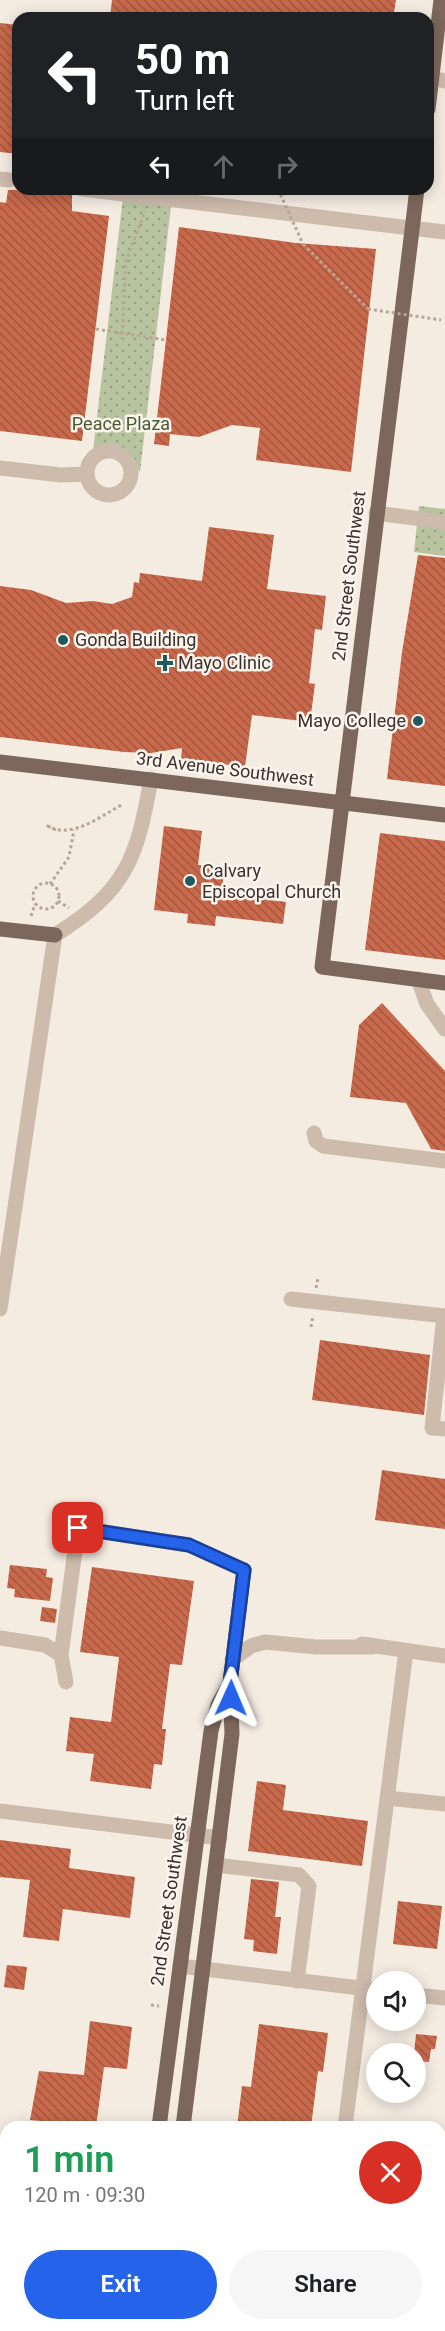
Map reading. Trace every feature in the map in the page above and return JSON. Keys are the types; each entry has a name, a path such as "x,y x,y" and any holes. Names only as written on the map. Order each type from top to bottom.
{"main road":[{"path":"438,79 441,0"},
{"name":"2nd Street Southwest","path":"416,195 322,967 418,979"},
{"name":"3rd Avenue Southwest","path":"0,762 445,815"},
{"path":"0,929 55,935"},
{"path":"418,979 445,983"},
{"name":"2nd Street Southwest","path":"184,2121 232,1734 230,1683 244,1570"},
{"name":"2nd Street Southwest","path":"160,2121 213,1725 218,1705 230,1683"}],"street":[{"path":"133,195 445,232"},
{"path":"0,468 61,475 87,474"},
{"path":"376,513 445,522"},
{"path":"0,1309 7,1216 55,935 99,904 120,878 138,839 151,780"},
{"path":"418,979 427,1004 445,1029"},
{"path":"314,1133 316,1141 322,1146 445,1161"},
{"path":"291,1299 445,1316 432,1428 445,1429"},
{"path":"66,1682 61,1655 78,1528 189,1545 244,1570"},
{"path":"0,1638 45,1645 61,1655"},
{"path":"232,1660 251,1646 265,1642 316,1647 372,1647 445,1656"},
{"path":"353,1642 372,1647"},
{"path":"372,1971 387,1798 406,1651"},
{"path":"387,1798 445,1804"},
{"path":"0,1811 220,1838"},
{"path":"216,1865 299,1875 309,1886 297,1981"},
{"path":"180,1966 366,1989"},
{"path":"426,1996 445,1998"},
{"path":"346,2121 366,2011"}],"path":[{"path":"281,195 303,244 368,309 441,320"},
{"path":"122,340 126,261 150,197"},
{"path":"96,329 166,340"},
{"path":"56,830 74,830 123,804"},
{"path":"50,884 69,857 74,830"},
{"path":"41,884 50,884 58,894 58,902 52,908 42,909 33,900 34,890 41,884"}],"green space":[{"name":"Peace Plaza","path":"123,195 172,195 140,472 118,449 93,451"},
{"path":"419,506 445,509 445,556 414,552"}],"building":[{"path":"112,0 396,0 394,12 111,12"},
{"path":"0,23 12,24 12,153 0,152"},
{"path":"8,190 12,190 12,195 72,195 72,211 109,216 82,441 0,431 0,202 6,203"},
{"path":"179,227 296,243 376,249 351,472 256,460 260,428 232,425 199,437 170,434 169,446 154,444"},
{"name":"Mayo Clinic","path":"209,527 274,535 267,589 326,596 322,630 315,629 309,683 315,684 310,722 252,715 245,767 181,759 182,748 151,753 124,752 0,737 0,586 31,590 66,603 93,601 112,604 132,597 134,582 139,583 140,573 202,581"},
{"name":"Mayo College","path":"418,555 445,558 445,786 387,779 402,652"},
{"name":"Calvary Episcopal Church","path":"164,826 202,831 198,865 225,868 221,894 286,902 283,924 216,916 215,926 187,923 188,914 154,910"},
{"path":"380,833 445,841 445,960 365,950"},
{"path":"382,1003 445,1071 445,1151 431,1149 406,1103 350,1097 359,1025"},
{"path":"320,1340 430,1355 424,1415 312,1400"},
{"path":"382,1470 445,1479 445,1529 375,1520"},
{"path":"10,1565 47,1569 46,1577 53,1578 50,1601 14,1597 15,1589 7,1588"},
{"path":"92,1567 194,1581 182,1665 170,1664 162,1729 166,1729 162,1765 154,1764 151,1789 90,1781 94,1754 66,1751 70,1717 111,1722 119,1657 80,1652"},
{"path":"42,1607 57,1609 55,1623 40,1621"},
{"path":"257,1781 286,1785 283,1810 368,1821 362,1866 248,1851"},
{"path":"0,1840 71,1849 69,1868 135,1877 130,1918 63,1909 59,1941 23,1937 30,1880 0,1877"},
{"path":"251,1879 279,1882 275,1917 281,1917 277,1954 253,1951 254,1940 244,1939"},
{"path":"398,1901 442,1906 437,1949 393,1944"},
{"path":"7,1965 27,1967 24,1990 4,1987"},
{"path":"90,2021 132,2027 127,2069 104,2067 97,2121 30,2120 39,2071 84,2075"},
{"path":"259,2024 328,2033 323,2072 318,2071 312,2121 238,2121 242,2086 251,2087"},
{"path":"416,2034 437,2036 435,2049 431,2049 429,2062 426,2062 426,2043 415,2043"}],"place":[{"name":"Gonda Building","path":"63,640"},
{"name":"Mayo Clinic","path":"165,663"},
{"name":"Mayo College","path":"418,721"},
{"name":"Calvary Episcopal Church","path":"190,881"}],"route":[{"path":"78,1528 175,1541 211,1553 244,1570 230,1683 231,1698"}]}
